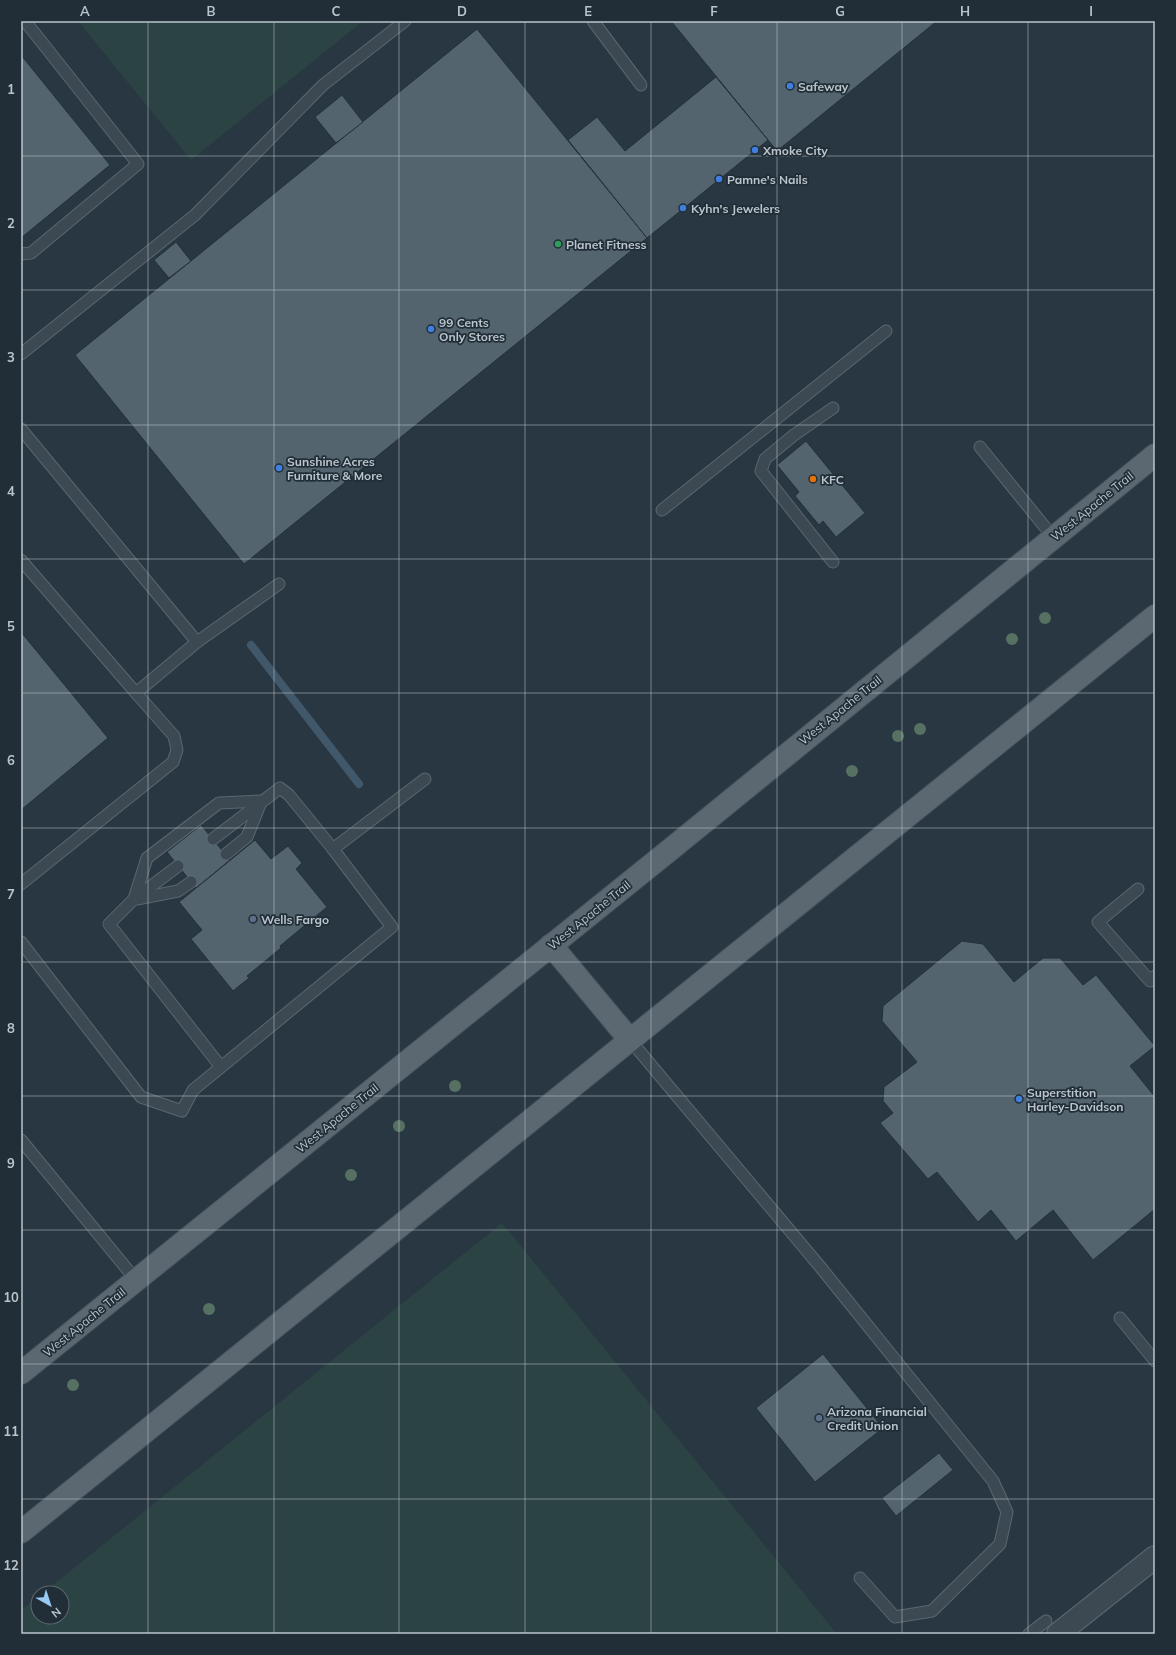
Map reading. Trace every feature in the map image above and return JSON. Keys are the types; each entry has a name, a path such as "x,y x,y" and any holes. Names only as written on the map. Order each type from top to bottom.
{"main road":[{"name":"West Apache Trail","path":"21,1373 671,849 1155,455"},
{"path":"21,1532 1155,616"},
{"path":"551,945 630,1040"}],"street":[{"path":"1048,1631 1155,1558"}],"lane":[{"path":"21,254 32,253 138,164 25,21"},
{"path":"21,354 195,216 323,85 405,21"},
{"path":"593,21 641,85"},
{"path":"662,510 886,331"},
{"path":"833,408 794,435 765,459 761,471 833,562"},
{"path":"21,429 197,642"},
{"path":"980,447 1053,537"},
{"path":"21,560 174,736 176,750 173,762 21,884"},
{"path":"136,693 197,642 279,584"},
{"path":"333,849 425,779"},
{"path":"21,942 141,1098 182,1111 193,1090 392,927 333,849 289,795 280,788 213,839"},
{"path":"226,854 247,837 261,801"},
{"path":"134,900 147,858 153,853 219,802 261,801"},
{"path":"178,866 134,900 109,924 221,1067"},
{"path":"134,900 178,891 191,882"},
{"path":"1138,889 1098,922 1150,981 1155,976"},
{"path":"630,1040 822,1269 993,1481 1007,1512 1000,1544 932,1611 895,1617 860,1578"},
{"path":"21,1140 136,1280"},
{"path":"1120,1318 1155,1361"}],"green space":[{"path":"78,21 363,21 191,160"},
{"path":"502,1223 837,1634 21,1634 21,1610 30,1603 30,1625 70,1625 70,1585 53,1585"}],"building":[{"name":"Safeway","path":"671,21 937,21 777,151"},
{"path":"477,29 647,238 244,564 75,355"},
{"path":"21,55 110,165 21,238"},
{"path":"716,77 768,140 647,238 568,140 597,117 625,151"},
{"path":"342,95 363,122 336,143 315,117"},
{"path":"176,242 191,261 169,278 154,260"},
{"name":"KFC","path":"806,441 865,513 836,537 823,521 819,525 795,496 799,492 777,465"},
{"path":"21,632 108,738 21,810"},
{"path":"201,825 230,860 196,888 167,852"},
{"name":"Wells Fargo","path":"255,840 271,859 288,846 302,863 296,869 327,907 280,946 281,948 247,976 249,978 233,991 191,939 202,930 179,902"},
{"name":"Superstition Harley-Davidson","path":"962,941 983,944 1014,982 1043,958 1060,958 1083,985 1096,975 1155,1046 1130,1066 1155,1097 1155,1209 1093,1260 1053,1210 1016,1241 991,1210 978,1222 937,1172 928,1179 880,1123 893,1113 883,1101 884,1087 917,1062 882,1021 883,1006"},
{"name":"Arizona Financial Credit Union","path":"823,1354 883,1428 815,1482 756,1408"},
{"path":"939,1453 953,1470 896,1516 882,1498"}],"waterway":[{"path":"251,645 359,784"}],"place":[{"name":"Safeway","path":"790,86"},
{"name":"Xmoke City","path":"755,150"},
{"name":"Pamne's Nails","path":"719,179"},
{"name":"Kyhn's Jewelers","path":"683,208"},
{"name":"Planet Fitness","path":"558,244"},
{"name":"99 Cents Only Stores","path":"431,329"},
{"name":"Sunshine Acres Furniture & More","path":"279,468"},
{"name":"KFC","path":"813,479"},
{"name":"Wells Fargo","path":"253,919"},
{"name":"Superstition Harley-Davidson","path":"1019,1099"},
{"name":"Arizona Financial Credit Union","path":"819,1418"}]}
